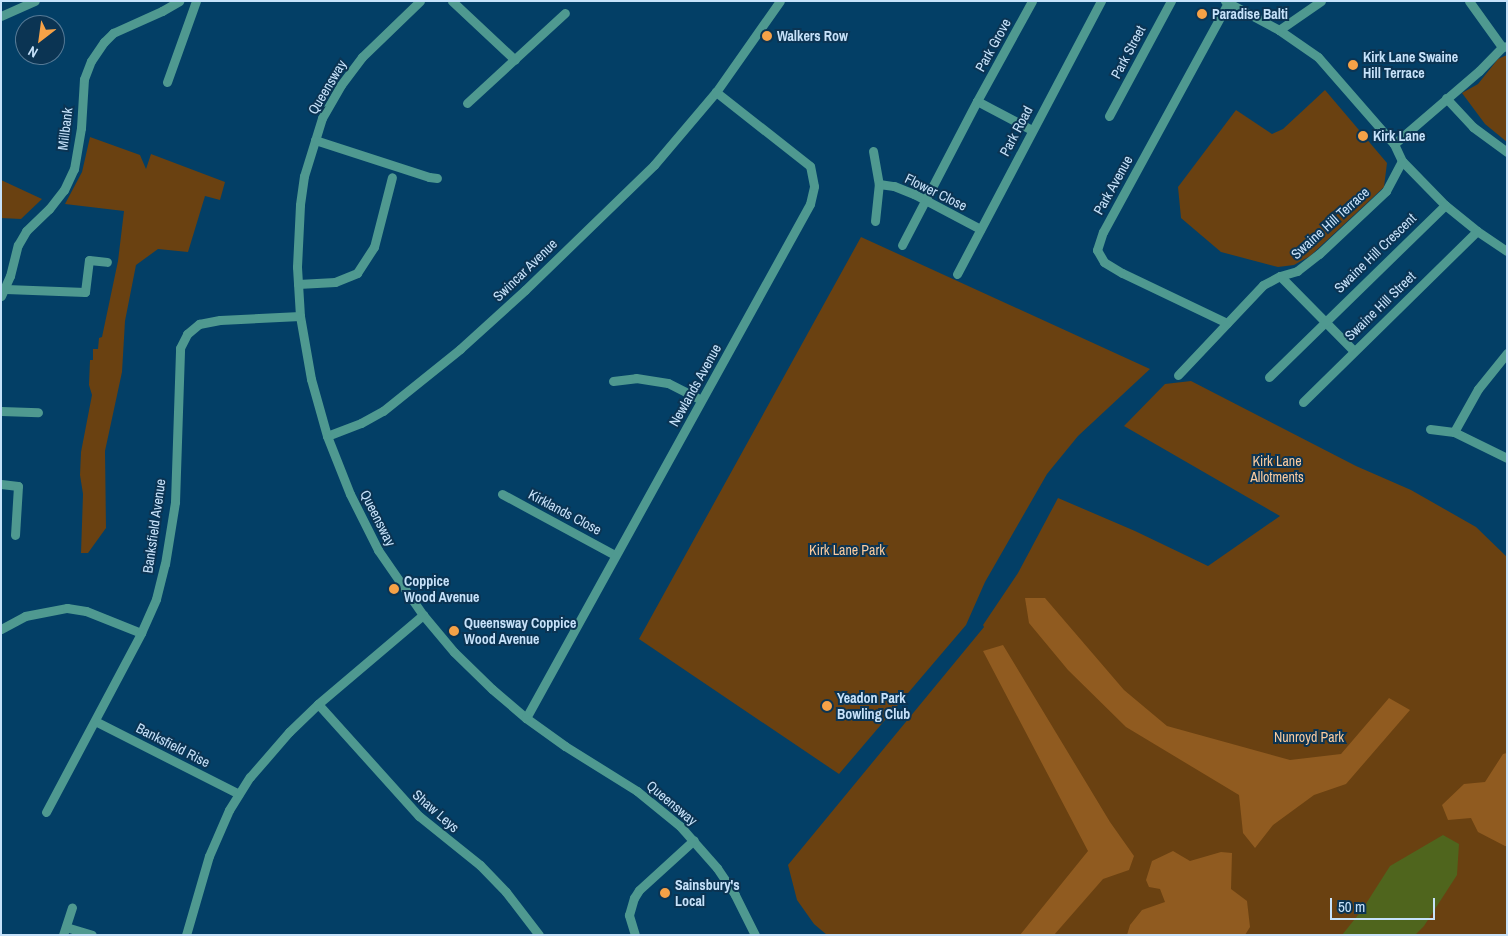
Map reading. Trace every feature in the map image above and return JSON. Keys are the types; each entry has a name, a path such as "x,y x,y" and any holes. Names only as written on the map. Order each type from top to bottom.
{"street":[{"path":"1,16 35,1"},
{"name":"Millbank","path":"107,262 89,260 85,292 4,292 22,238 64,190 74,169 81,128 84,79 91,61 104,42 113,33 162,11 179,1"},
{"path":"168,82 196,1"},
{"name":"Queensway","path":"420,1 362,57 341,85 322,118 304,176 300,205 298,284 300,316 311,379 327,436 363,522 389,568 423,615 454,652 492,689 526,718 565,746 637,791 694,840 735,895 755,935"},
{"path":"452,1 515,60"},
{"path":"716,92 780,1"},
{"name":"Park Grove","path":"902,245 977,101 1032,1"},
{"name":"Park Road","path":"957,274 1101,1"},
{"name":"Park Street","path":"1109,116 1170,1"},
{"path":"1279,30 1321,1"},
{"path":"1394,144 1479,71 1504,46 1468,1"},
{"path":"1226,2 1279,30 1318,57 1394,144 1402,160 1445,205 1478,232 1507,250"},
{"name":"Park Avenue","path":"1226,2 1103,232 1097,250 1104,262 1122,273 1227,323"},
{"path":"467,103 565,13"},
{"name":"Newlands Avenue","path":"526,718 810,204 814,186 810,166 716,92"},
{"name":"Swincar Avenue","path":"327,436 361,423 383,411 460,349 525,290 654,165 716,92"},
{"path":"1446,98 1473,127 1507,152"},
{"path":"977,101 1032,130"},
{"path":"314,140 437,178"},
{"path":"873,151 879,184 875,221"},
{"name":"Swaine Hill Terrace","path":"1178,375 1263,285 1280,276 1297,271 1319,254 1386,191 1402,160"},
{"path":"298,284 335,282 357,273 374,247 392,177"},
{"name":"Flower Close","path":"879,184 894,186 980,229"},
{"name":"Swaine Hill Crescent","path":"1269,377 1324,321 1445,205"},
{"name":"Swaine Hill Street","path":"1304,402 1354,351 1478,232"},
{"path":"1280,276 1354,351"},
{"name":"Banksfield Avenue","path":"46,812 141,632 156,599 165,564 174,502 180,348 187,334 199,324 220,320 300,316"},
{"path":"1454,432 1478,389 1507,354"},
{"path":"613,381 636,378 668,384 701,400"},
{"path":"1,410 38,412"},
{"path":"1430,429 1454,432 1507,458"},
{"path":"1,484 18,486 15,535"},
{"name":"Kirklands Close","path":"502,494 615,555"},
{"path":"1,629 25,616 67,608 86,611 141,632"},
{"path":"186,935 208,856 221,826 239,794 272,750 318,704 423,615"},
{"name":"Shaw Leys","path":"318,704 419,816 480,865 506,892 539,935"},
{"name":"Banksfield Rise","path":"95,721 239,794"},
{"path":"635,935 629,915 634,898 639,890 694,840"},
{"path":"72,906 65,931 92,935"}],"green space":[{"path":"1507,55 1507,142 1485,124 1462,93 1478,84 1498,59"},
{"path":"1325,90 1387,163 1384,187 1310,256 1294,265 1278,267 1221,252 1181,218 1178,187 1236,110 1272,134 1283,129"},
{"path":"90,137 140,155 146,169 151,154 225,182 220,200 205,196 188,252 158,249 136,265 125,321 122,372 105,451 106,528 88,553 81,553 83,494 80,475 81,452 92,395 89,385 90,360 93,360 93,349 98,349 99,338 102,337 118,261 124,211 65,204 82,172"},
{"path":"1,180 42,199 21,219 1,218"},
{"name":"Kirk Lane Park","path":"861,237 1150,369 1078,436 1047,474 985,582 966,625 839,774 639,639"},
{"name":"Nunroyd Park","path":"1191,381 1356,466 1411,490 1476,527 1507,557 1507,935 827,935 814,924 797,900 788,865 984,627 983,625 1018,573 1058,498 1135,531 1208,566 1280,516 1124,426 1165,384"}],"shaded area":[{"path":"1025,598 1045,598 1124,690 1167,726 1290,760 1341,754 1389,698 1410,710 1346,784 1314,795 1273,825 1255,848 1243,833 1239,795 1126,727 1068,670 1029,623"},
{"path":"1003,645 1110,822 1134,856 1129,870 1103,879 1054,935 1020,935 1088,851 983,651"},
{"path":"1507,753 1507,846 1505,846 1478,832 1471,818 1448,820 1442,805 1464,784 1485,782 1503,754"},
{"path":"1443,835 1459,844 1457,875 1424,926 1415,935 1342,935 1362,910 1390,866"},
{"path":"1173,851 1190,861 1221,852 1232,853 1231,889 1247,901 1250,927 1245,935 1127,935 1130,925 1142,910 1165,902 1160,889 1149,887 1146,880 1152,861"}],"place":[{"name":"Paradise Balti","path":"1202,14"},
{"name":"Walkers Row","path":"767,36"},
{"name":"Kirk Lane Swaine Hill Terrace","path":"1353,65"},
{"name":"Kirk Lane","path":"1363,136"},
{"name":"Coppice Wood Avenue","path":"394,589"},
{"name":"Queensway Coppice Wood Avenue","path":"454,631"},
{"name":"Yeadon Park Bowling Club","path":"827,706"},
{"name":"Sainsbury's Local","path":"665,893"}],"park label":[{"name":"Kirk Lane Allotments","path":"1277,470"}]}
